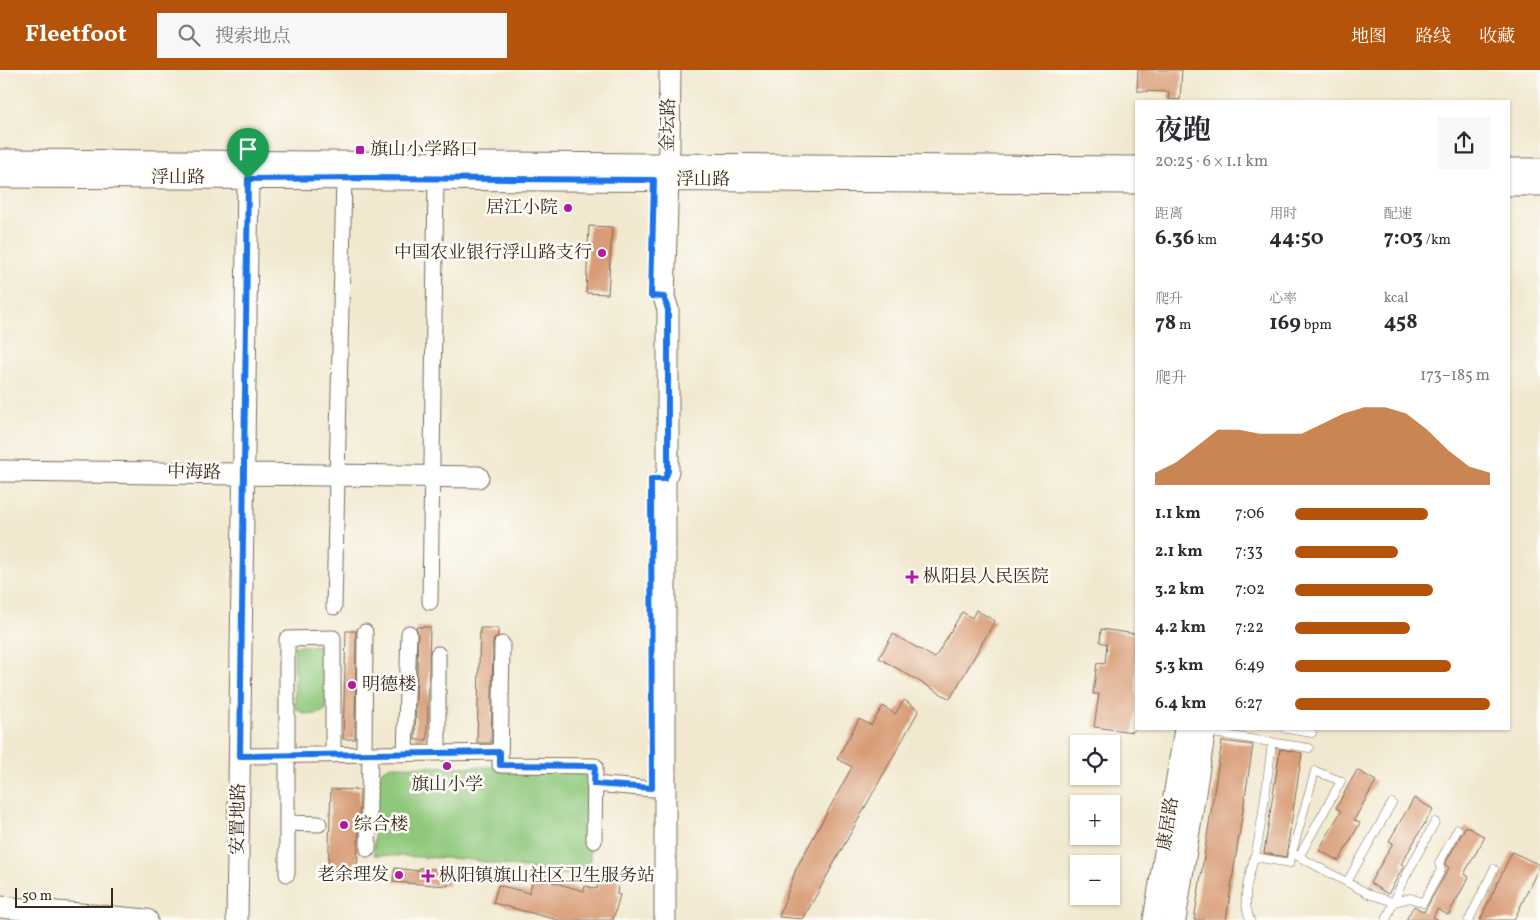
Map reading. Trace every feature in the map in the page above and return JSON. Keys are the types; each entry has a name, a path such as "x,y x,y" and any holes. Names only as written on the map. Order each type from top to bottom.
{"main road":[{"name":"金坛路","path":"656,70 661,172"},
{"name":"金坛路","path":"658,479 668,471 668,310 658,296 661,172 670,70"},
{"name":"浮山路","path":"0,160 1135,183"},
{"name":"浮山路","path":"0,177 436,179 661,172 1135,167"},
{"path":"1510,169 1540,169"},
{"name":"安置地路","path":"238,920 248,179"},
{"path":"1510,185 1540,185"},
{"name":"中海路","path":"0,471 478,476"},
{"name":"金坛路","path":"651,920 658,479"},
{"name":"金坛路","path":"658,479 666,920"},
{"name":"康居路","path":"1154,920 1198,730"},
{"name":"康居路","path":"1175,920 1198,730"},
{"path":"0,908 147,920"}],"street":[{"path":"334,607 344,179"},
{"path":"430,602 436,179"},
{"path":"365,632 368,849"},
{"path":"406,754 409,633"},
{"path":"287,874 287,638 333,638 333,755"},
{"path":"502,644 500,765 595,766 594,841"},
{"path":"438,654 438,753"},
{"path":"240,756 500,752"},
{"path":"594,784 652,788"},
{"path":"287,823 319,824"}],"lane":[{"path":"1198,730 1309,748"},
{"path":"1281,744 1285,730"},
{"path":"1292,730 1312,733"},
{"path":"1250,920 1245,892 1258,844 1272,742"},
{"path":"1254,857 1290,862 1296,855 1341,781 1315,771 1296,855"},
{"path":"1347,882 1392,803"},
{"path":"1386,920 1435,822"},
{"path":"1296,855 1371,895 1394,902 1411,898 1423,903 1441,870 1439,863 1458,829"},
{"path":"1468,920 1494,869"}],"green space":[{"path":"326,645 326,709 319,713 305,714 295,707 294,646"},
{"path":"391,766 576,768 587,772 590,782 590,878 465,859 374,855 375,784 381,771"}],"building":[{"path":"1138,70 1182,70 1180,100 1168,99 1169,92 1137,91"},
{"path":"589,226 612,227 608,294 586,293"},
{"path":"976,610 995,621 950,699 879,658 893,634 935,658 962,612 972,618"},
{"path":"416,627 430,627 427,740 415,740 418,633"},
{"path":"480,628 498,628 498,636 494,639 493,644 491,743 477,743"},
{"path":"1101,629 1135,634 1135,718 1133,732 1094,727 1099,694 1093,694 1097,663 1105,664 1107,644 1100,642"},
{"name":"明德楼","path":"346,631 356,631 355,739 343,739"},
{"path":"904,700 919,710 803,919 779,917 796,869 852,767 837,759 859,719 871,725 883,706 895,714"},
{"path":"1222,741 1253,745 1226,920 1194,920"},
{"path":"1280,749 1302,753 1286,857 1264,853"},
{"path":"1357,770 1376,781 1354,820 1360,823 1339,861 1319,850 1341,811 1336,808"},
{"name":"综合楼","path":"331,789 360,790 357,874 328,873"},
{"path":"1414,798 1433,809 1401,864 1404,866 1388,894 1370,883 1393,843 1389,841"},
{"path":"1466,826 1485,837 1464,874 1469,877 1448,915 1437,909 1433,917 1439,920 1406,920 1414,906 1424,912 1449,868 1445,864"},
{"path":"1512,852 1540,865 1514,920 1480,920"},
{"path":"395,868 419,871 419,868 449,870 448,886 393,882"},
{"path":"598,874 619,876 617,894 620,895 613,920 558,920 493,903 498,885 529,893 534,877 584,891 585,886 597,889"}],"place":[{"name":"旗山小学路口","path":"360,150"},
{"name":"居江小院","path":"568,208"},
{"name":"中国农业银行浮山路支行","path":"602,253"},
{"name":"枞阳县人民医院","path":"912,577"},
{"name":"明德楼","path":"352,685"},
{"name":"旗山小学","path":"447,766"},
{"name":"综合楼","path":"344,825"},
{"name":"老余理发","path":"399,875"},
{"name":"枞阳镇旗山社区卫生服务站","path":"428,876"}],"route":[{"path":"248,179 654,180 652,196 651,296 664,297 668,310 668,471 665,479 651,479 652,788 594,784 595,766 500,765 500,752 240,756 248,179"}]}
